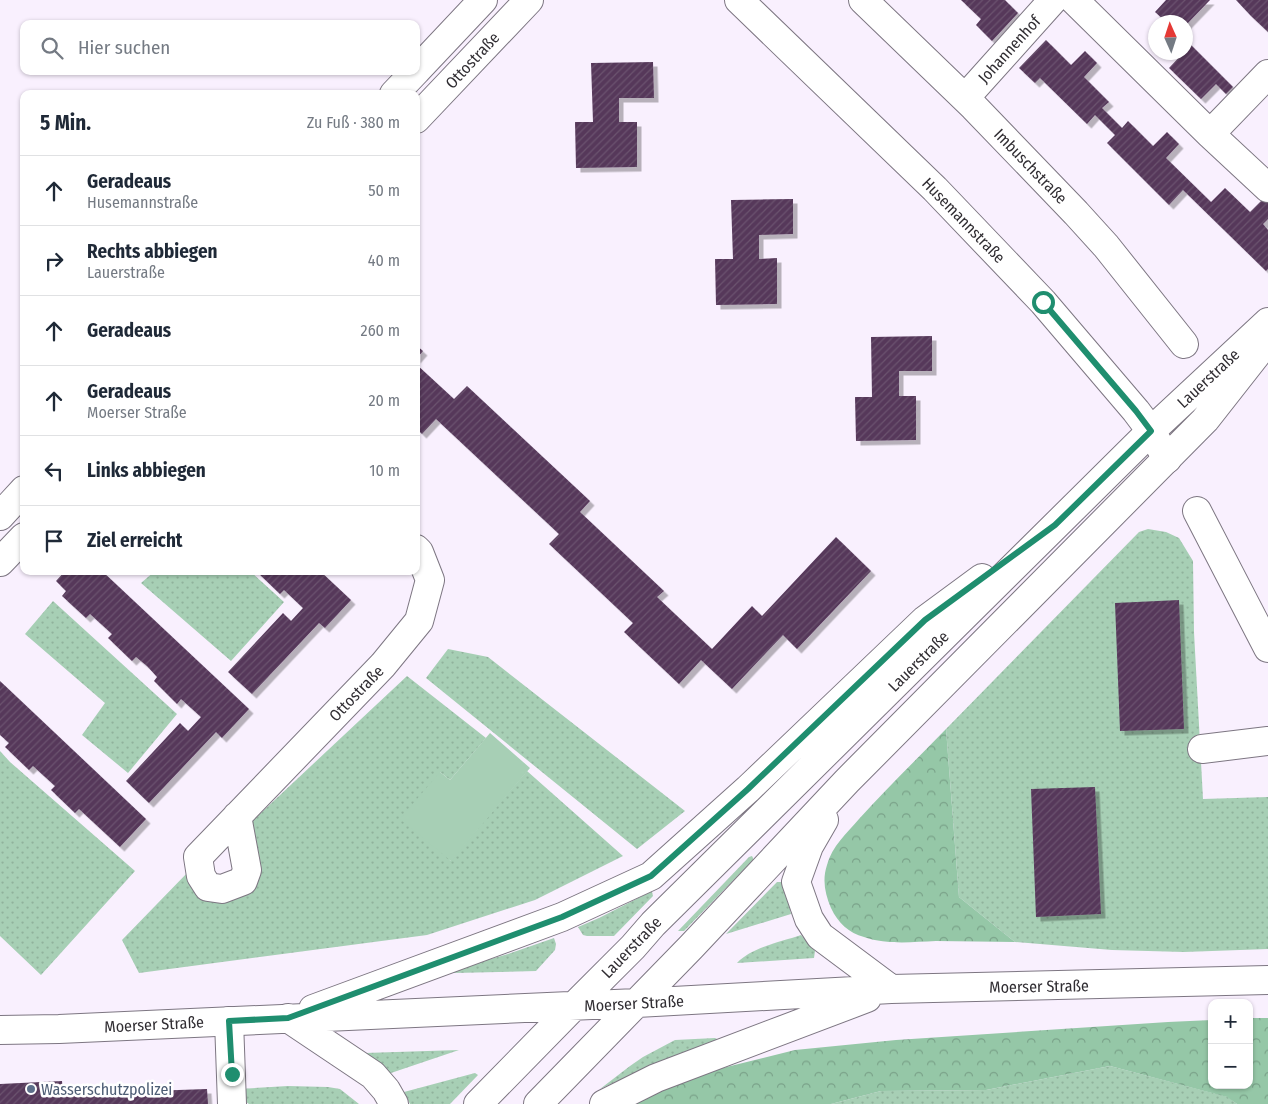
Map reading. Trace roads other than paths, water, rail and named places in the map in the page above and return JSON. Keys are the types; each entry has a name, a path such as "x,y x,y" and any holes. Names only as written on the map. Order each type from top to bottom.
{"main road":[{"name":"Ottostraße","path":"420,67 483,0"},
{"name":"Ottostraße","path":"420,115 529,0"},
{"name":"Husemannstraße","path":"739,0 935,189 1036,295 1136,411 1168,459"},
{"name":"Imbuschstraße","path":"863,0 965,98 1076,213 1106,246 1184,344"},
{"name":"Johannenhof","path":"965,98 1053,0"},
{"path":"1074,0 1210,134 1268,188"},
{"path":"1210,134 1268,74"},
{"name":"Ottostraße","path":"398,90 412,75"},
{"name":"Lauerstraße","path":"478,1104 633,948 653,924 1055,525 1151,431 1268,322"},
{"name":"Lauerstraße","path":"538,1104 637,1003 847,781 1168,459 1205,420 1268,340"},
{"path":"0,516 20,494"},
{"path":"1197,511 1268,648"},
{"path":"288,1018 562,917 651,876 748,789 925,620 1055,525"},
{"path":"0,562 20,541"},
{"name":"Ottostraße","path":"237,816 383,666 419,621 430,580 420,555"},
{"path":"1268,742 1203,755 1268,758"},
{"path":"847,781 809,846 796,882 808,919 820,936 891,989"},
{"name":"Moerser Straße","path":"0,1030 60,1029 574,1006 891,989 1268,980"},
{"path":"604,1104 656,1078 891,989"},
{"path":"288,1018 373,1075 386,1090 394,1104"},
{"path":"229,1021 232,1104"}],"place":[{"name":"Wasserschutzpolizei","path":"31,1089"}]}
